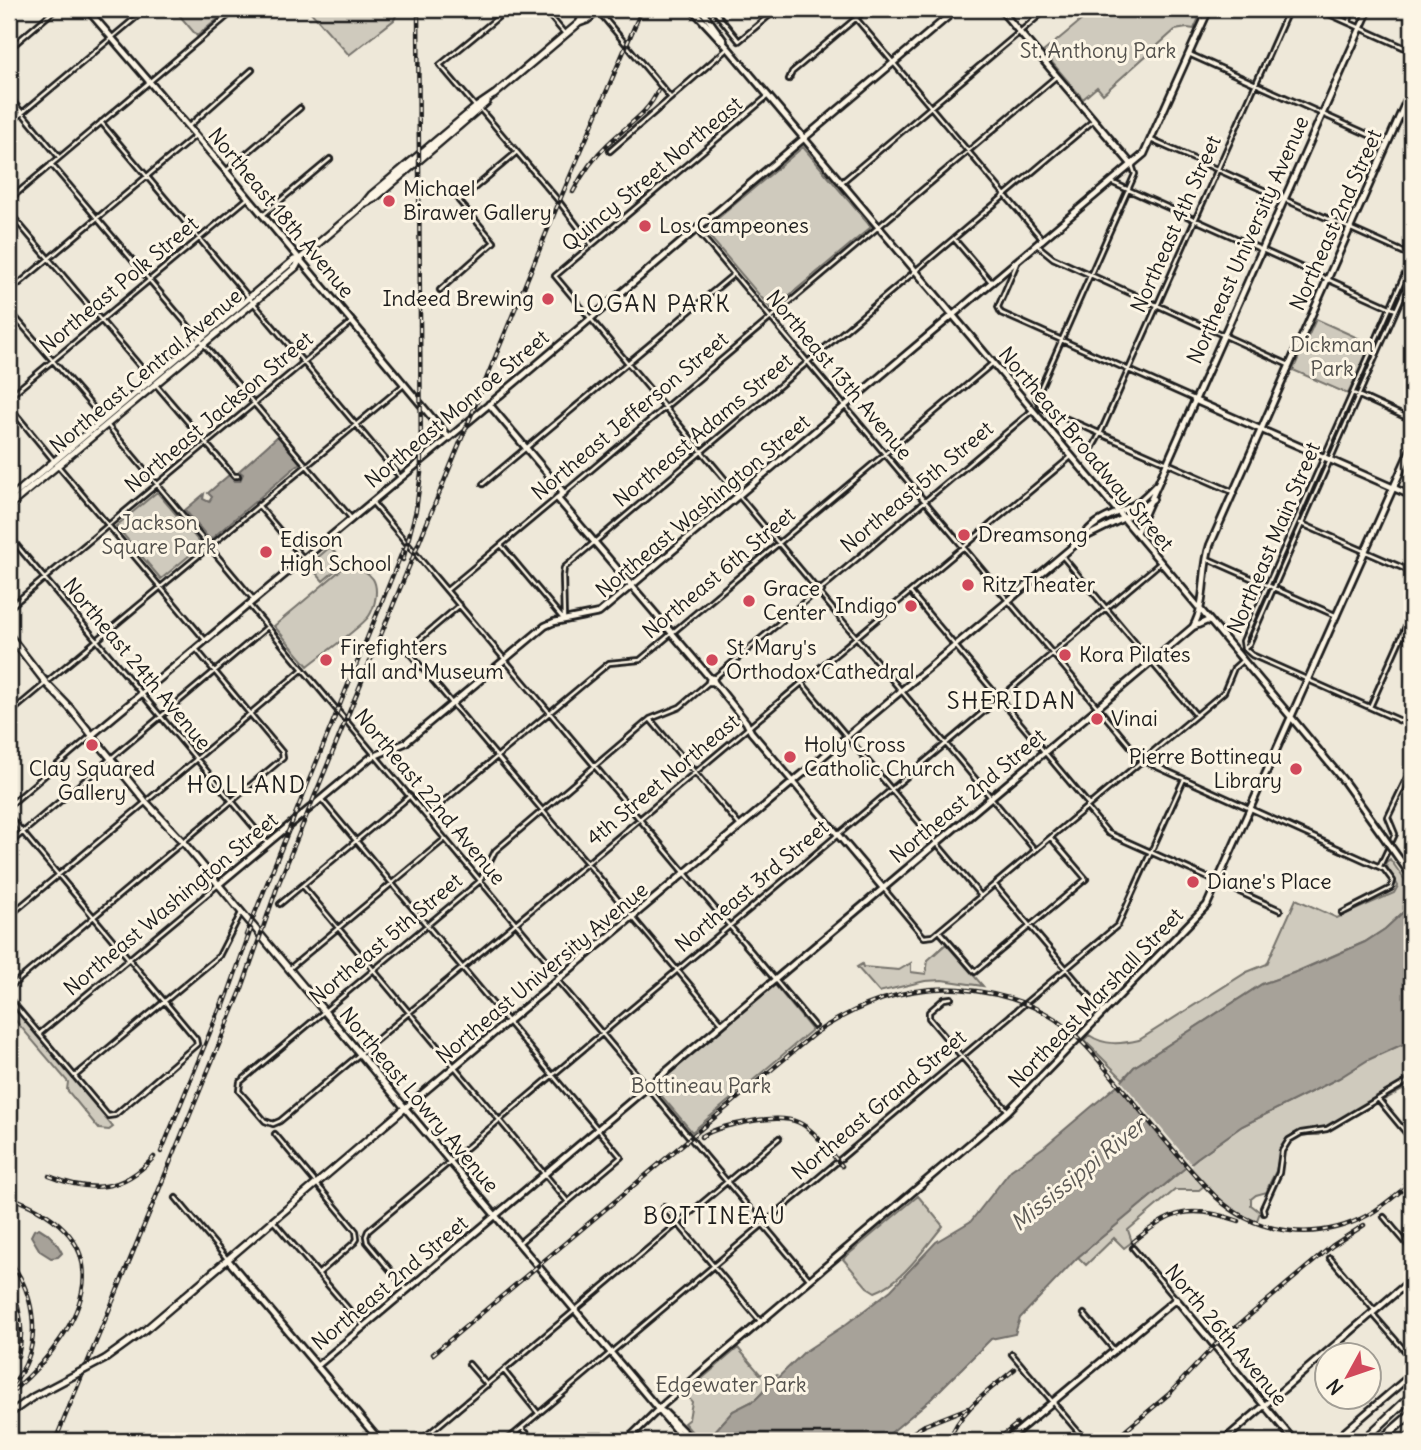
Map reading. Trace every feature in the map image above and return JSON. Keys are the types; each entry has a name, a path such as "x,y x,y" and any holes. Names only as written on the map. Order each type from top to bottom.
{"highway":[{"path":"1363,1441 1412,1395"},
{"path":"1381,1441 1412,1414"},
{"path":"1403,1441 1412,1434"}],"main road":[{"name":"Northeast Central Avenue","path":"579,23 590,9"},
{"name":"Northeast Central Avenue","path":"9,499 106,422 251,300 296,267 300,259 371,195 565,34 599,10"},
{"name":"Northeast Central Avenue","path":"9,506 56,463"},
{"name":"Northeast Lowry Avenue","path":"9,635 405,1108"},
{"name":"Northeast University Avenue","path":"9,1414 33,1397 104,1359 145,1330 405,1108"}],"street":[{"path":"9,49 56,9"},
{"name":"Northeast 18th Avenue","path":"87,9 449,438"},
{"path":"9,124 146,9"},
{"path":"9,200 236,9"},
{"path":"508,9 440,65 517,152 592,245"},
{"path":"544,9 565,34"},
{"path":"713,9 739,41 777,9"},
{"path":"848,9 1043,240"},
{"path":"789,79 792,72 867,9"},
{"name":"Northeast Monroe Street","path":"9,806 957,9"},
{"path":"1000,9 1132,164 1135,174 1036,398 1038,404 1233,492"},
{"path":"842,183 1047,9"},
{"path":"1209,9 1151,139 1412,257"},
{"name":"Northeast 4th Street","path":"1090,452 1289,9"},
{"path":"1318,9 1412,51"},
{"path":"1349,22 1352,9"},
{"name":"Northeast University Avenue","path":"405,1108 1062,555 1083,538 1146,506 1153,499 1166,463 1369,9"},
{"path":"599,10 671,98"},
{"name":"Northeast Broadway Street","path":"696,10 1292,718 1343,780 1412,877"},
{"path":"610,151 728,48"},
{"path":"1189,54 1387,143"},
{"path":"188,127 252,70"},
{"name":"Northeast Jefferson Street","path":"447,590 1057,76"},
{"name":"Northeast 2nd Street","path":"317,1366 1193,627 1200,608 1206,558 1412,88"},
{"name":"Quincy Street Northeast","path":"590,319 555,276 768,96"},
{"path":"9,97 60,157"},
{"path":"226,171 300,108"},
{"name":"Northeast Adams Street","path":"564,620 563,571 595,541 1094,120"},
{"path":"101,122 400,477"},
{"path":"9,292 195,136"},
{"name":"Northeast Washington Street","path":"39,1034 370,758 405,744 545,626 599,614 1144,155 1151,139"},
{"path":"440,290 494,242 459,201 517,152"},
{"path":"263,215 330,159"},
{"path":"51,163 351,518"},
{"path":"1111,182 1396,310"},
{"name":"Northeast Polk Street","path":"9,397 248,198"},
{"path":"9,212 206,444 234,476 237,476"},
{"name":"Northeast 13th Avenue","path":"696,229 1142,760 1380,866"},
{"path":"954,239 992,283"},
{"path":"1037,245 1053,258 1289,365"},
{"name":"Northeast Main Street","path":"1244,648 1249,644 1301,524 1353,393 1412,257"},
{"path":"1019,260 1000,313 1412,496"},
{"path":"483,484 734,274"},
{"name":"Northeast Main Street","path":"1244,648 1243,641 1296,522 1358,396 1412,274"},
{"path":"9,310 254,600"},
{"path":"590,319 1035,850"},
{"name":"Northeast Jackson Street","path":"9,608 352,322"},
{"name":"Northeast 6th Street","path":"426,816 610,663 640,660 993,363"},
{"path":"9,714 405,384"},
{"path":"1353,393 1412,420"},
{"path":"489,404 564,493"},
{"path":"9,407 206,641"},
{"name":"Northeast 5th Street","path":"273,1124 265,1121 243,1096 238,1085 480,881 493,852 542,810 650,719 680,707 1033,410"},
{"name":"Northeast Marshall Street","path":"626,1441 658,1409 760,1321 1009,1111 1206,905 1252,808 1412,446"},
{"name":"4th Street Northeast","path":"273,1124 280,1121 516,924 1072,457"},
{"name":"Northeast University Avenue","path":"1083,538 1086,531 1094,525 1138,502 1157,484"},
{"path":"557,498 712,680 793,782 883,888"},
{"path":"1136,533 1153,499"},
{"path":"371,501 814,1026"},
{"path":"258,505 303,558"},
{"path":"1296,522 1412,572"},
{"name":"Northeast 24th Avenue","path":"9,536 268,844"},
{"path":"501,545 564,620"},
{"path":"1062,555 1196,715"},
{"path":"1206,558 1336,616"},
{"name":"Northeast 3rd Street","path":"407,1289 367,1241 368,1231 1161,562"},
{"path":"910,592 1108,833 1280,910"},
{"name":"Northeast 22nd Avenue","path":"249,605 810,1280"},
{"path":"460,605 407,650 722,1023"},
{"path":"1370,707 1412,612"},
{"path":"1193,627 1207,621 1212,622"},
{"path":"9,844 268,627"},
{"path":"1244,648 1252,655 1412,726"},
{"path":"9,988 282,760 284,756 195,649"},
{"name":"Northeast Main Street","path":"883,888 927,939 995,885 1224,691 1234,668 1243,660"},
{"path":"9,916 303,669"},
{"path":"802,683 981,896"},
{"path":"650,719 740,826"},
{"path":"1342,913 1394,884 1380,866 1395,834 1388,817 1412,767"},
{"name":"Northeast Grand Street","path":"506,1441 1121,923 1185,779"},
{"path":"280,904 410,796"},
{"path":"321,799 621,1157 519,1242"},
{"path":"9,816 196,1039 197,1044 111,1117 9,998"},
{"path":"939,931 975,972 1031,927 1086,879 1051,838"},
{"path":"289,969 445,839"},
{"path":"995,885 1104,1013"},
{"path":"303,886 568,1202"},
{"path":"75,1076 222,953 241,913"},
{"path":"951,998 944,999 928,1016 1009,1111"},
{"path":"1264,1213 1263,1208 1279,1172 1285,1146 1297,1135 1326,1129 1412,1079"},
{"path":"1378,1099 1412,1140"},
{"name":"Northeast Lowry Avenue","path":"405,1108 685,1441"},
{"path":"275,1134 354,1227 357,1236 355,1242 318,1274"},
{"path":"420,1441 779,1138"},
{"path":"176,1198 380,1441"},
{"path":"664,1207 760,1321"},
{"path":"1384,1217 1412,1250"},
{"path":"274,1221 363,1326"},
{"name":"North 26th Avenue","path":"1133,1248 1294,1441"},
{"path":"1330,1258 1412,1359"},
{"path":"1223,1441 1412,1279"},
{"path":"1006,1441 1176,1299"},
{"path":"1084,1314 1115,1351"},
{"path":"1012,1354 1086,1441"},
{"path":"469,1364 487,1385"},
{"path":"504,1371 538,1413"},
{"path":"1334,1441 1412,1374"},
{"name":"Northeast Lowry Avenue","path":"658,1409 692,1441"},
{"path":"522,1427 534,1441"}],"green space":[{"path":"174,9 230,9 197,36"},
{"path":"308,9 399,9 394,20 349,55"},
{"name":"St. Anthony Park","path":"1095,9 1203,9 1194,29 1175,30 1103,94 1097,87 1083,99 1043,52"},
{"name":"LOGAN PARK","path":"803,147 871,227 772,310 704,230"},
{"name":"Dickman Park","path":"1316,319 1371,344 1348,394 1293,370"},
{"name":"Jackson Square Park","path":"157,492 202,545 161,579 116,526"},
{"path":"330,547 344,563 323,581 309,565"},
{"path":"349,567 362,570 373,579 376,598 373,608 358,627 308,666 274,626 342,569"},
{"path":"1390,859 1412,890 1412,904 1385,929 1365,942 1262,984 1134,1067 1123,1079 1084,1040 1089,1035 1113,1043 1139,1040 1247,972 1267,964 1296,899 1337,918 1394,893 1398,886 1385,863"},
{"path":"946,944 983,986 942,980 925,981 879,992 857,967 862,964 863,967 899,970 911,963 911,972 926,974 928,960"},
{"name":"Bottineau Park","path":"775,985 812,1030 692,1132 654,1087"},
{"path":"9,1002 113,1127 109,1130 99,1129 67,1090 68,1082 9,1013"},
{"path":"1412,1040 1412,1085 1318,1135 1310,1135 1309,1130 1287,1138 1267,1192 1251,1199 1251,1205 1260,1212 1256,1223 1230,1209 1205,1185 1199,1190 1175,1190 1128,1230 1132,1242 1124,1248 1114,1238 1086,1265 1078,1257 1197,1158 1242,1126 1339,1078 1368,1059"},
{"path":"918,1196 943,1226 904,1272 875,1292 867,1287 843,1259"},
{"name":"Edgewater Park","path":"738,1348 760,1374 776,1375 755,1400 733,1411 706,1441 700,1441 684,1423 689,1419 692,1402 685,1393"}],"water":[{"path":"278,436 300,463 210,540 185,510 204,494 203,499 209,502 212,497 208,493 229,475 234,481 240,481 243,474 239,471"},
{"name":"Mississippi River","path":"1412,904 1412,1040 1242,1126 1197,1158 1078,1257 1020,1318 1015,1334 991,1339 930,1400 881,1441 706,1441 733,1411 755,1400 804,1352 891,1290 936,1242 971,1221 1011,1170 1044,1147 1122,1081 1134,1067 1262,984 1365,942 1385,929"},
{"path":"39,1228 50,1235 57,1245 62,1253 58,1257 51,1258 40,1251 31,1236 34,1230"}],"pier":[{"path":"1119,1078 1193,1166 1189,1169 1115,1082"}],"railway":[{"path":"403,560 416,510 421,473 418,9"},
{"path":"55,1441 241,991 278,885 559,202 642,9"},
{"path":"573,192 594,159 643,113 658,90"},
{"path":"246,935 403,550"},
{"path":"223,1008 251,929"},
{"path":"433,1354 814,1034 865,1006 920,990 959,989 984,992 1021,1002 1055,1019 1087,1047 1216,1197 1250,1220 1289,1231 1329,1229 1368,1215 1412,1182"},
{"path":"161,1152 224,998"},
{"path":"701,1137 717,1129 747,1122 766,1119 793,1121 812,1132 842,1166"},
{"path":"49,1176 79,1185 105,1186 130,1177 154,1157"},
{"path":"9,1197 46,1214 70,1236 82,1259 83,1285 76,1312 61,1339 40,1365 14,1390"},
{"path":"1133,1242 1159,1223 1183,1213 1208,1213 1239,1221"},
{"path":"1113,1441 1169,1394 1217,1343 1332,1246 1364,1225"},
{"path":"9,1260 25,1289 33,1322 29,1354 13,1383"},
{"path":"9,1285 20,1320 18,1356"},
{"path":"949,1441 960,1419 968,1410 1015,1369"},
{"path":"900,1441 925,1425 968,1408"},
{"path":"996,1441 1017,1424"}],"place":[{"name":"Michael Birawer Gallery","path":"389,201"},
{"name":"Los Campeones","path":"645,226"},
{"name":"Indeed Brewing","path":"548,299"},
{"name":"Dreamsong","path":"964,535"},
{"name":"Edison High School","path":"266,552"},
{"name":"Ritz Theater","path":"968,585"},
{"name":"Grace Center","path":"749,601"},
{"name":"Indigo","path":"911,606"},
{"name":"Kora Pilates","path":"1065,655"},
{"name":"Firefighters Hall and Museum","path":"326,660"},
{"name":"St. Mary's Orthodox Cathedral","path":"712,660"},
{"name":"Vinai","path":"1097,719"},
{"name":"Clay Squared Gallery","path":"92,745"},
{"name":"Holy Cross Catholic Church","path":"790,757"},
{"name":"Pierre Bottineau Library","path":"1296,769"},
{"name":"Diane's Place","path":"1193,882"}],"district":[{"name":"LOGAN PARK","path":"652,304"},
{"name":"SHERIDAN","path":"1012,701"},
{"name":"HOLLAND","path":"247,785"},
{"name":"BOTTINEAU","path":"715,1216"}]}
